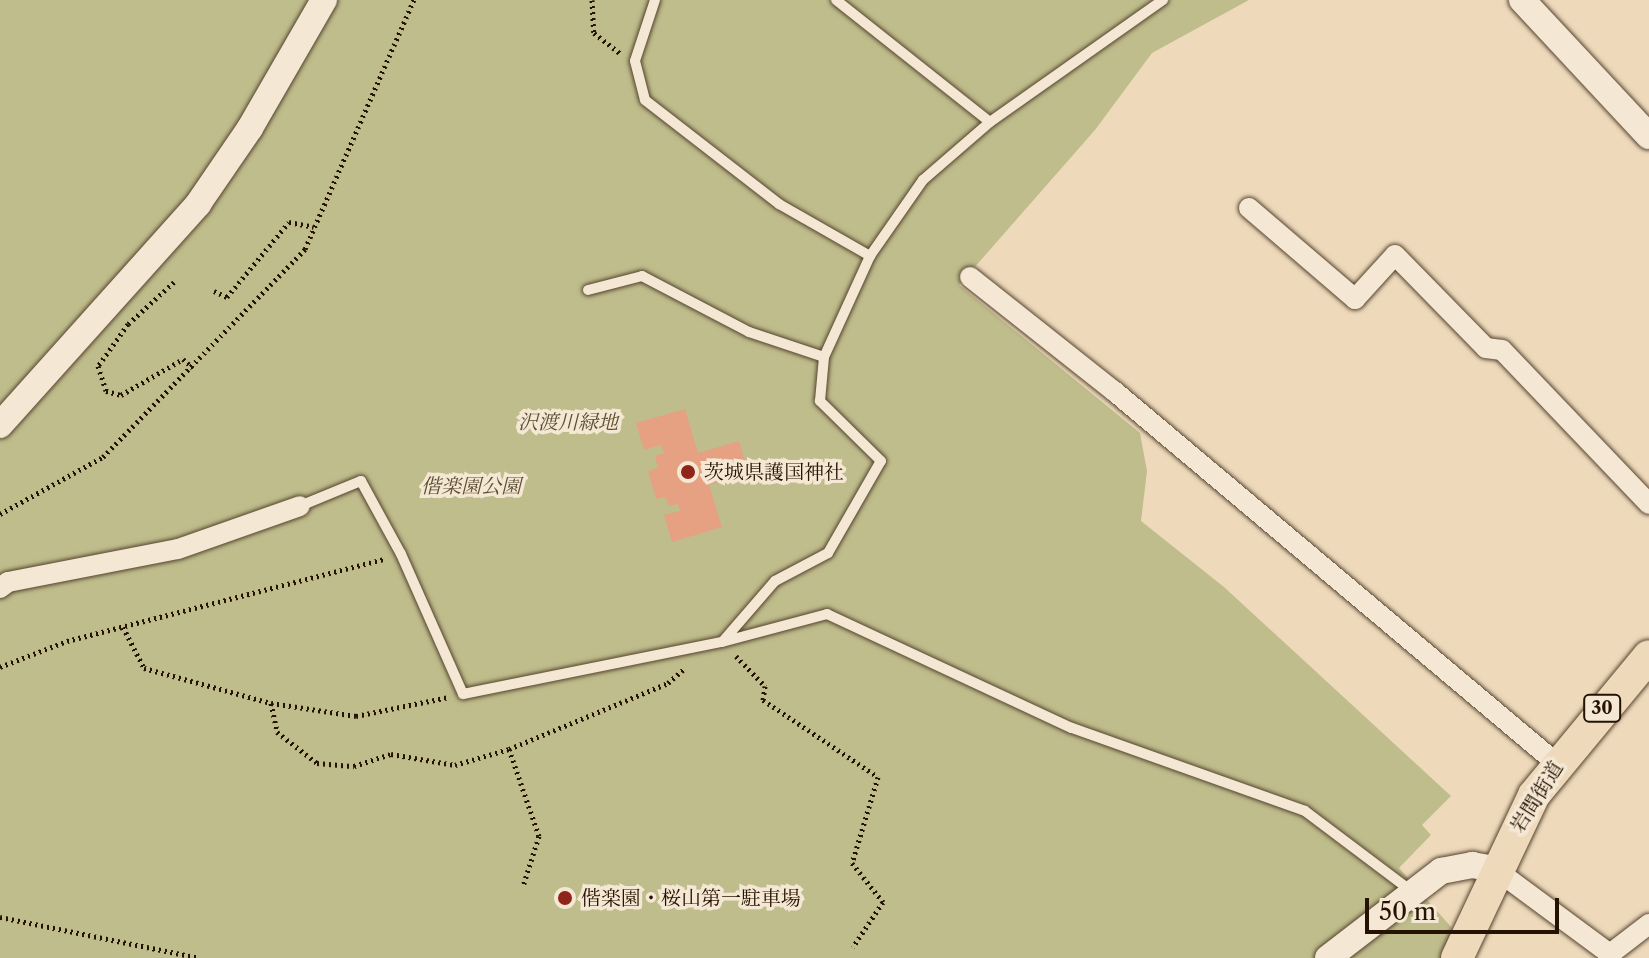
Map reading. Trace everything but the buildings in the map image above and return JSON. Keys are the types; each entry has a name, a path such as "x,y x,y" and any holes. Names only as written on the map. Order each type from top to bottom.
{"main road":[{"name":"岩間街道","path":"1457,958 1495,869 1556,763 1649,656"}],"street":[{"path":"0,425 198,204 250,128 324,0"},
{"path":"1522,0 1649,136"},
{"path":"1249,208 1355,299 1395,255 1486,348 1502,350 1649,504"},
{"path":"970,277 1114,391 1556,763"},
{"path":"0,588 178,549 300,506"},
{"path":"1328,958 1411,891 1441,871 1472,865 1495,869 1610,954 1649,924"}],"lane":[{"path":"655,0 635,61 645,100 779,204 870,256"},
{"path":"836,0 990,122"},
{"path":"717,643 775,581 828,553 881,461 820,401 824,357 870,256 923,180 990,122 1163,0"},
{"path":"588,290 642,276 749,332 824,357"},
{"path":"300,506 361,481 401,554 463,694 717,643 827,614 1072,728 1305,811 1411,891"}],"path":[{"path":"0,514 103,457 193,368 305,249 414,0"},
{"path":"592,0 594,33 635,61"},
{"path":"214,291 227,297 289,222 314,227"},
{"path":"174,282 128,324 98,366 106,391 121,395 183,359 193,368"},
{"path":"0,667 123,627 401,554"},
{"path":"123,627 144,668 271,703 356,716 463,694"},
{"path":"271,703 277,732 317,763 354,766 391,754 455,765 509,749 668,683 717,643 765,686 763,700 878,777 852,863 883,902 853,947"},
{"path":"509,749 539,836 523,886"},
{"path":"0,917 199,958"}],"green space":[{"name":"沢渡川緑地","path":"0,0 1249,0 1152,53 1095,130 959,285 1140,433 1147,471 1141,521 1224,587 1451,796 1422,825 1431,835 1399,868 1452,928 1441,958 0,958"}],"place":[{"name":"茨城県護国神社","path":"688,472"},
{"name":"偕楽園・桜山第一駐車場","path":"565,898"}],"park label":[{"name":"偕楽園公園","path":"471,486"}]}
